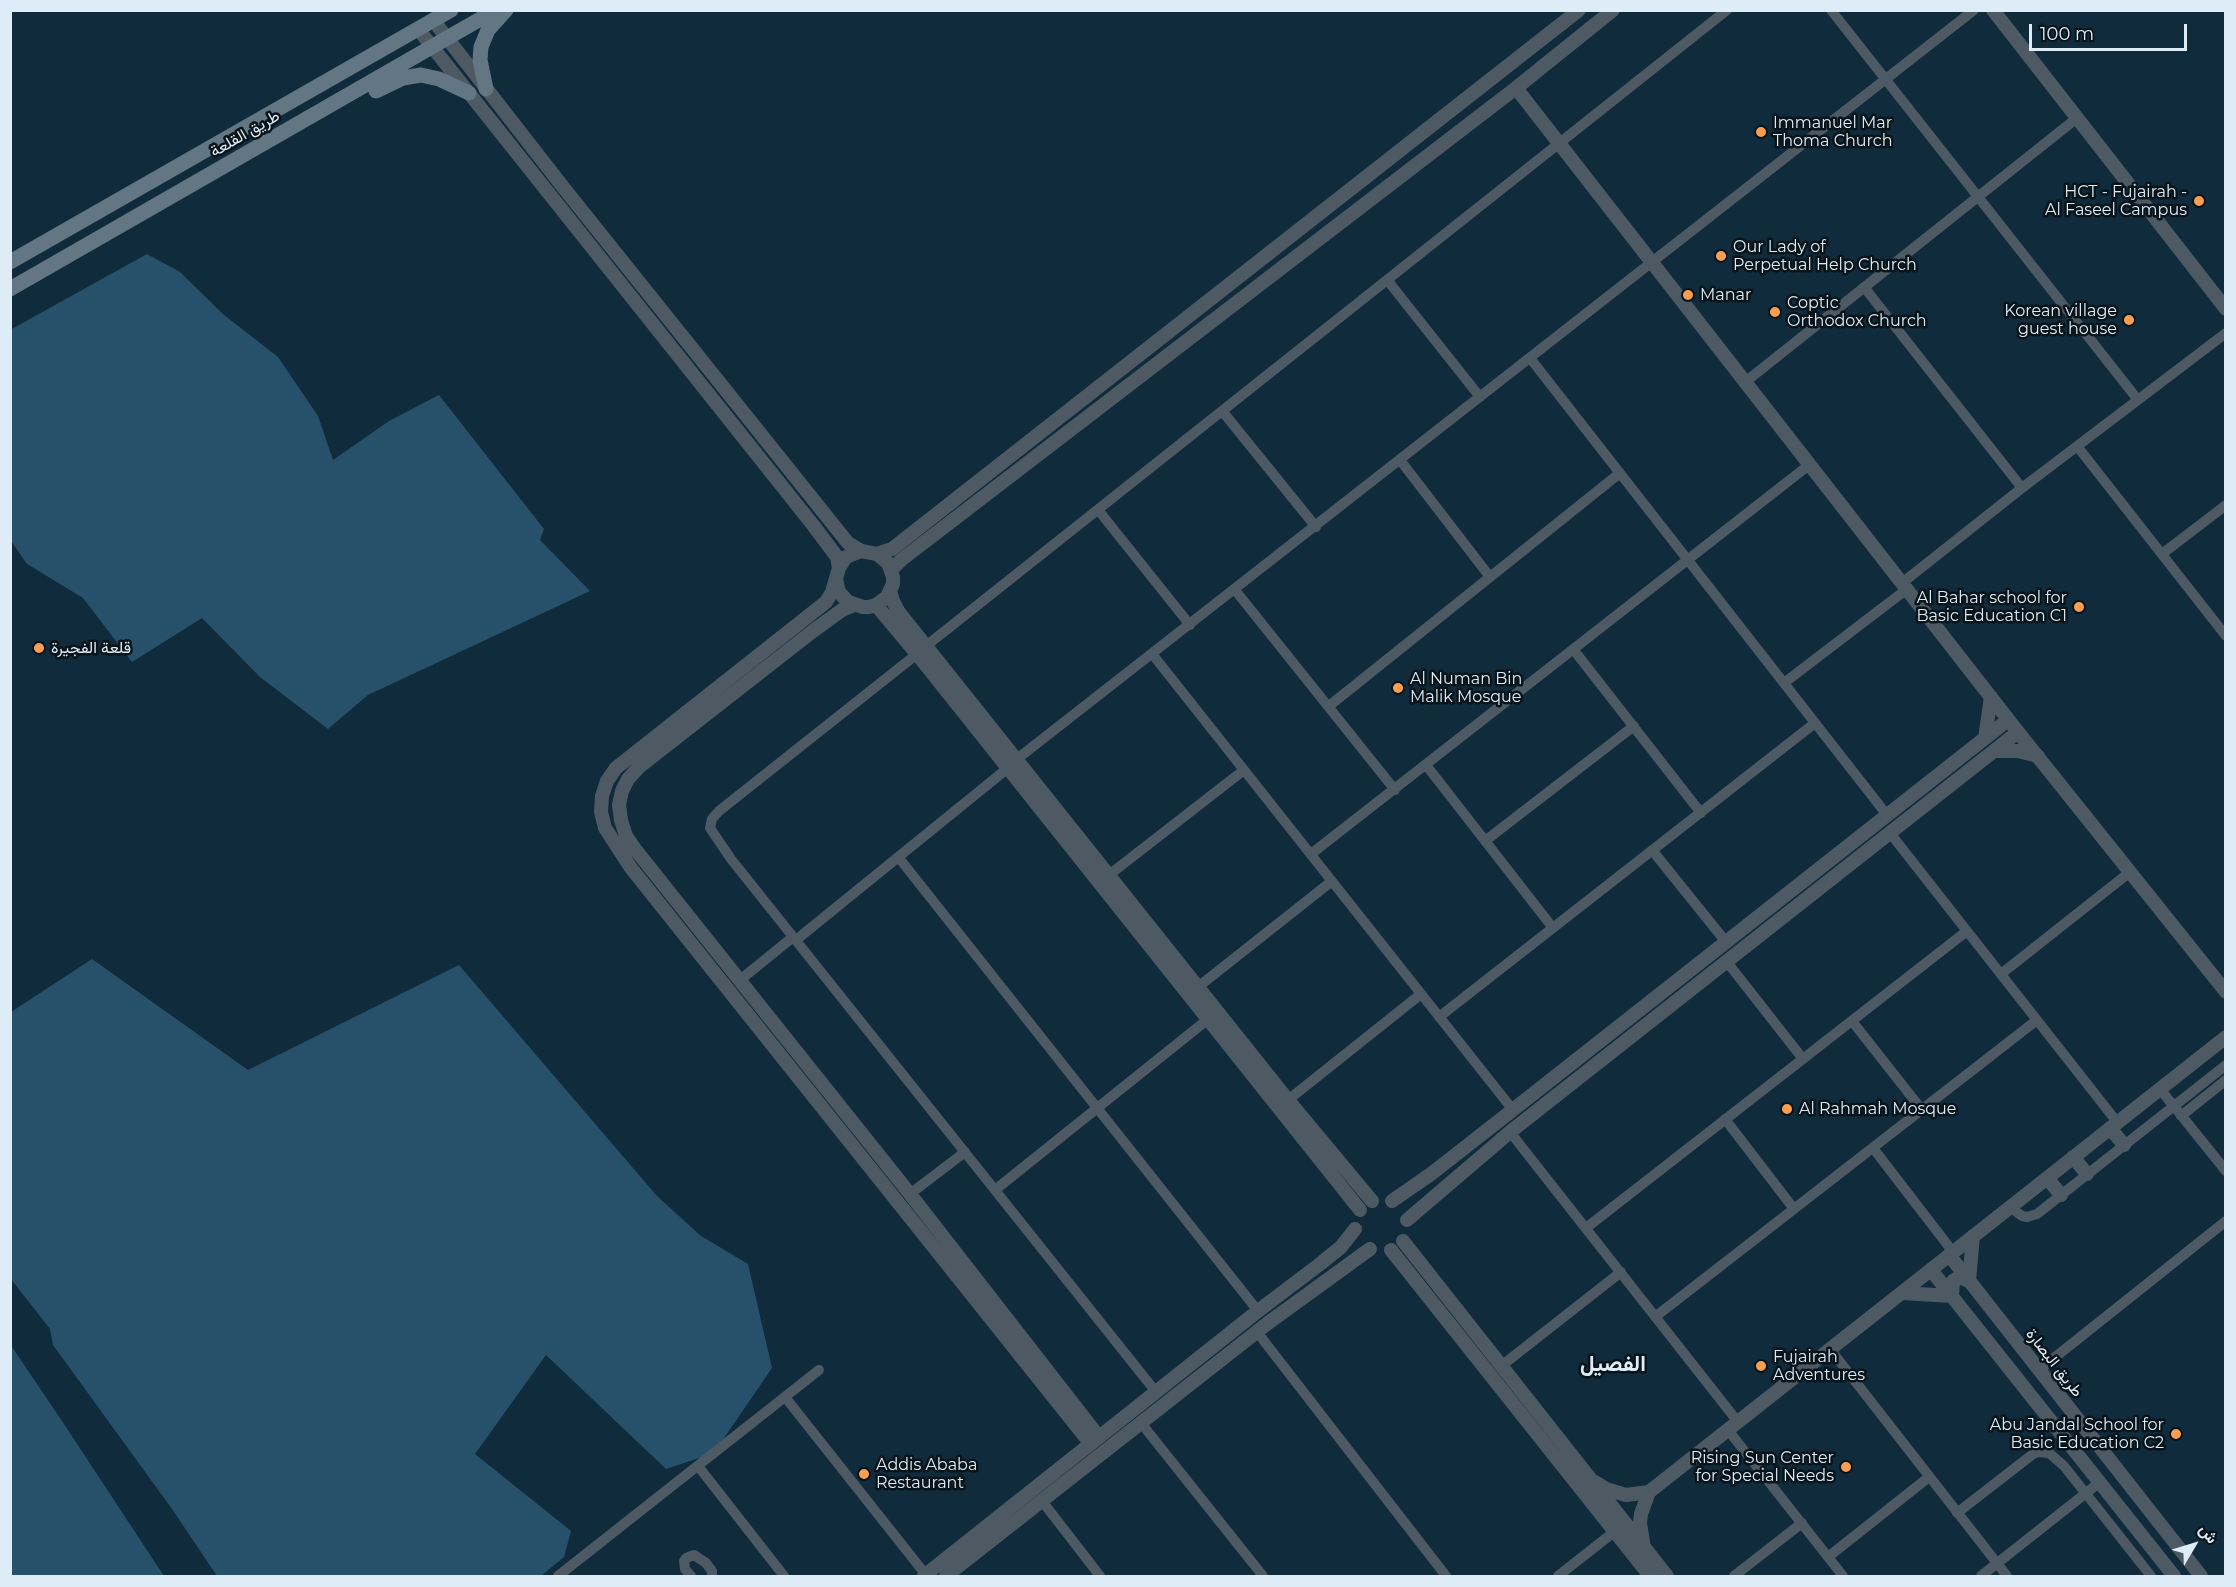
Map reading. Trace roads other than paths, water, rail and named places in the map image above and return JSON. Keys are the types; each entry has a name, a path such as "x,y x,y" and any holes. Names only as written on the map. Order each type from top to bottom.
{"main road":[{"name":"طريق القلعة","path":"10,262 450,10"},
{"name":"طريق القلعة","path":"10,288 496,10"},
{"path":"486,89 480,60 480,47 488,30 506,10"},
{"path":"350,95 370,93 403,78 421,75 439,79 469,93"}],"street":[{"path":"877,554 892,549 1579,10"},
{"path":"891,570 901,560 1516,88 1613,10"},
{"path":"1155,1392 716,839 710,828 712,819 718,811 1728,10"},
{"path":"1831,10 2138,400"},
{"path":"740,980 899,858 1012,764 1974,10"},
{"path":"1993,10 2226,309"},
{"path":"418,29 837,557 839,592 854,605 863,607 876,605 887,597 893,577 883,558 877,554 861,551 848,543 433,20"},
{"path":"1516,88 2008,720 2225,992"},
{"path":"1744,383 2077,118"},
{"path":"1401,177 1393,173 1394,165 1419,146 1434,124"},
{"path":"1318,240 1333,223 1362,199 1359,190 1350,189"},
{"path":"1388,281 1480,397"},
{"path":"1864,287 2022,488"},
{"path":"1784,683 2022,488 2226,333"},
{"path":"1530,358 1887,815"},
{"path":"1223,412 1316,527"},
{"path":"2077,446 2226,636"},
{"path":"1400,460 1490,577"},
{"path":"1311,854 1809,465"},
{"path":"1329,706 1620,473"},
{"path":"2162,554 2226,505"},
{"path":"1099,511 1190,625"},
{"path":"861,551 846,557 831,596 826,602 616,768 607,781 602,796 601,812 604,828 638,877 1095,1440"},
{"path":"1235,590 1395,790"},
{"path":"890,591 896,608 922,650 1207,1020 1360,1210"},
{"path":"854,605 838,613 789,649 639,767 628,779 622,791 619,805 621,820 626,836 910,1194 1051,1385"},
{"path":"876,605 922,650"},
{"path":"1573,649 1701,813"},
{"path":"1153,655 1513,1110"},
{"path":"1985,738 1991,697"},
{"path":"1392,1201 1431,1174 1513,1110 2008,720"},
{"path":"1439,1017 1815,723"},
{"path":"1485,841 1634,726"},
{"path":"1407,1220 1510,1132 2018,732"},
{"path":"1994,751 2018,751 2038,756"},
{"path":"1012,764 1109,875 1288,1100 1372,1201"},
{"path":"1426,765 1553,928"},
{"path":"1109,875 1244,770"},
{"path":"1890,833 2037,1020 2114,1125 2124,1145"},
{"path":"1652,850 1726,942"},
{"path":"899,858 1258,1311"},
{"path":"2001,974 2130,872"},
{"path":"1198,987 1332,881"},
{"path":"1586,1228 1967,931"},
{"path":"1727,962 1803,1059"},
{"path":"1288,1100 1421,994"},
{"path":"994,1190 1207,1020"},
{"path":"1655,1317 2037,1020"},
{"path":"1852,1021 1922,1110"},
{"path":"1588,1478 1606,1489 1626,1495 1649,1492 2224,1037"},
{"path":"2010,1207 2022,1216 2032,1216 2226,1065"},
{"path":"2181,1116 2226,1080"},
{"path":"2160,1089 2226,1171"},
{"path":"1725,1119 1794,1209"},
{"path":"1510,1132 1655,1317 1802,1523 1843,1576"},
{"path":"1873,1148 1951,1254"},
{"path":"910,1194 965,1152"},
{"path":"2073,1157 2087,1174"},
{"path":"2047,1178 2061,1195"},
{"path":"785,1397 925,1576 1341,1247 1355,1229 1360,1210 1372,1201 1385,1199 1392,1201 1402,1209 1407,1220 1407,1231 1403,1241 1391,1250 1381,1252 1370,1249 1360,1241 1355,1229"},
{"path":"2039,1370 2226,1221"},
{"path":"1952,1296 1953,1281 1959,1278 1969,1281 1973,1236"},
{"path":"1403,1241 1666,1576"},
{"path":"946,1576 1257,1332 1370,1249"},
{"path":"1391,1250 1650,1576"},
{"name":"طريق البصارة","path":"1951,1254 1969,1281 2201,1576"},
{"path":"1931,1269 2174,1576"},
{"path":"1500,1367 1621,1272"},
{"path":"1902,1293 1952,1296"},
{"path":"1257,1332 1446,1576"},
{"path":"1830,1349 2007,1576"},
{"path":"558,1576 819,1370"},
{"path":"1141,1423 1263,1576"},
{"path":"1958,1513 2038,1452 2049,1453 2086,1493 2151,1576"},
{"path":"698,1466 784,1576"},
{"path":"1828,1557 1929,1477"},
{"path":"1981,1576 2100,1482"},
{"path":"1644,1548 1640,1523 1649,1492"},
{"path":"1042,1501 1100,1576"},
{"path":"1734,1576 1802,1523"},
{"path":"1558,1576 1614,1532"},
{"path":"691,1576 685,1569 684,1562 686,1558 694,1555 706,1563 712,1571 712,1576"}],"place":[{"name":"Immanuel Mar Thoma Church","path":"1761,132"},
{"name":"HCT - Fujairah - Al Faseel Campus","path":"2199,201"},
{"name":"Our Lady of Perpetual Help Church","path":"1721,256"},
{"name":"Manar","path":"1688,295"},
{"name":"Coptic Orthodox Church","path":"1775,312"},
{"name":"Korean village guest house","path":"2129,320"},
{"name":"Al Bahar school for Basic Education C1","path":"2079,607"},
{"name":"قلعة الفجيرة","path":"39,648"},
{"name":"Al Numan Bin Malik Mosque","path":"1398,688"},
{"name":"Al Rahmah Mosque","path":"1787,1109"},
{"name":"Fujairah Adventures","path":"1761,1366"},
{"name":"Abu Jandal School for Basic Education C2","path":"2176,1434"},
{"name":"Rising Sun Center for Special Needs","path":"1846,1467"},
{"name":"Addis Ababa Restaurant","path":"864,1474"}],"district":[{"name":"الفصيل","path":"1613,1365"}]}
